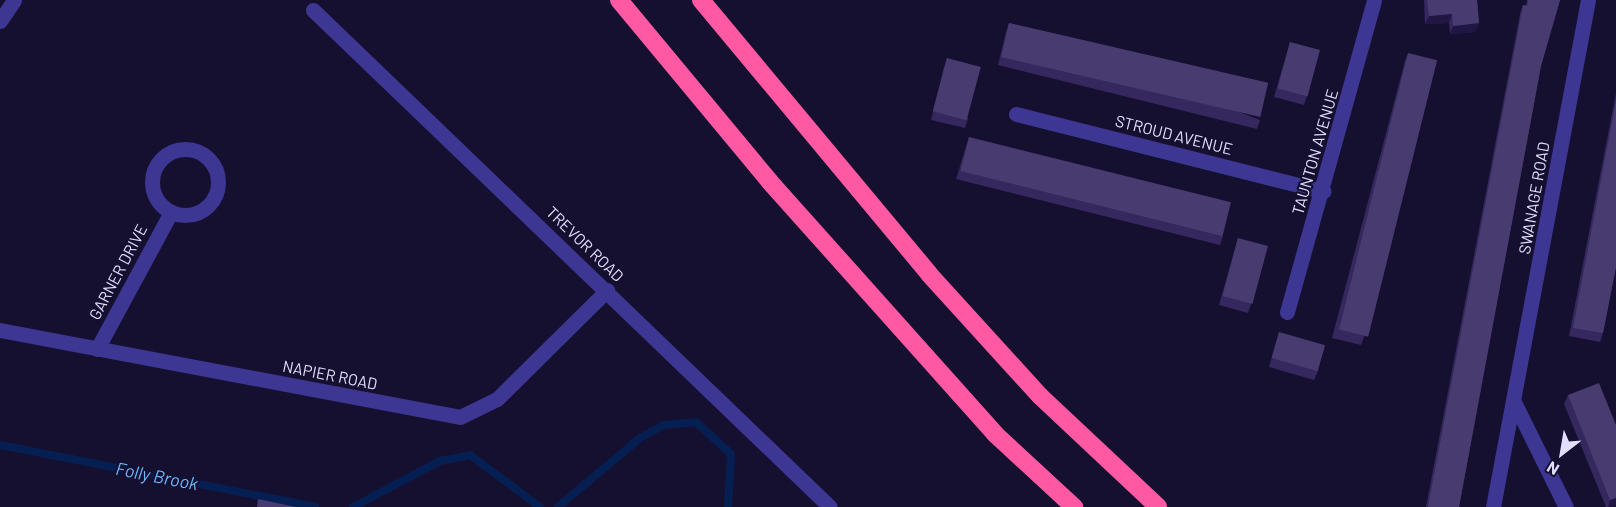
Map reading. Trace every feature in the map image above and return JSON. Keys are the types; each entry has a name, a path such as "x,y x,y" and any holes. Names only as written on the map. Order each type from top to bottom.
{"highway":[{"path":"619,0 770,182 995,434 1074,507"},
{"path":"701,0 928,274 1040,396 1158,507"}],"street":[{"path":"0,21 14,0"},
{"name":"TAUNTON AVENUE","path":"1287,312 1323,191 1374,0"},
{"name":"SWANAGE ROAD","path":"1493,507 1588,0"},
{"name":"TREVOR ROAD","path":"313,9 830,507"},
{"name":"STROUD AVENUE","path":"1016,114 1323,191"},
{"path":"178,150 198,152 218,176 215,196 191,215 171,212 152,189 155,168 178,150"},
{"name":"GARNER DRIVE","path":"97,349 171,212"},
{"name":"NAPIER ROAD","path":"0,330 460,417 496,399 607,290"},
{"path":"1514,402 1566,507"}],"building":[{"path":"1427,0 1477,0 1479,23 1453,26 1452,14 1429,16"},
{"path":"1528,0 1560,0 1541,66 1459,507 1428,507 1523,5 1527,6"},
{"path":"1009,23 1268,83 1260,117 1001,57"},
{"path":"1290,42 1320,50 1308,96 1278,88"},
{"path":"1408,53 1437,60 1368,337 1339,330"},
{"path":"947,58 981,67 967,120 933,111"},
{"path":"1616,101 1616,267 1603,333 1573,328"},
{"path":"969,137 1231,202 1223,236 961,171"},
{"path":"1238,238 1268,246 1252,304 1222,296"},
{"path":"1279,332 1325,345 1318,371 1272,358"},
{"path":"1599,383 1616,425 1616,498 1610,500 1568,395"},
{"path":"258,499 296,507 257,507"}],"waterway":[{"name":"Folly Brook","path":"558,507 640,438 663,425 696,422 731,454 728,507"},
{"name":"Folly Brook","path":"0,445 315,507"},
{"name":"Folly Brook","path":"353,507 440,461 470,455 540,507"}]}
